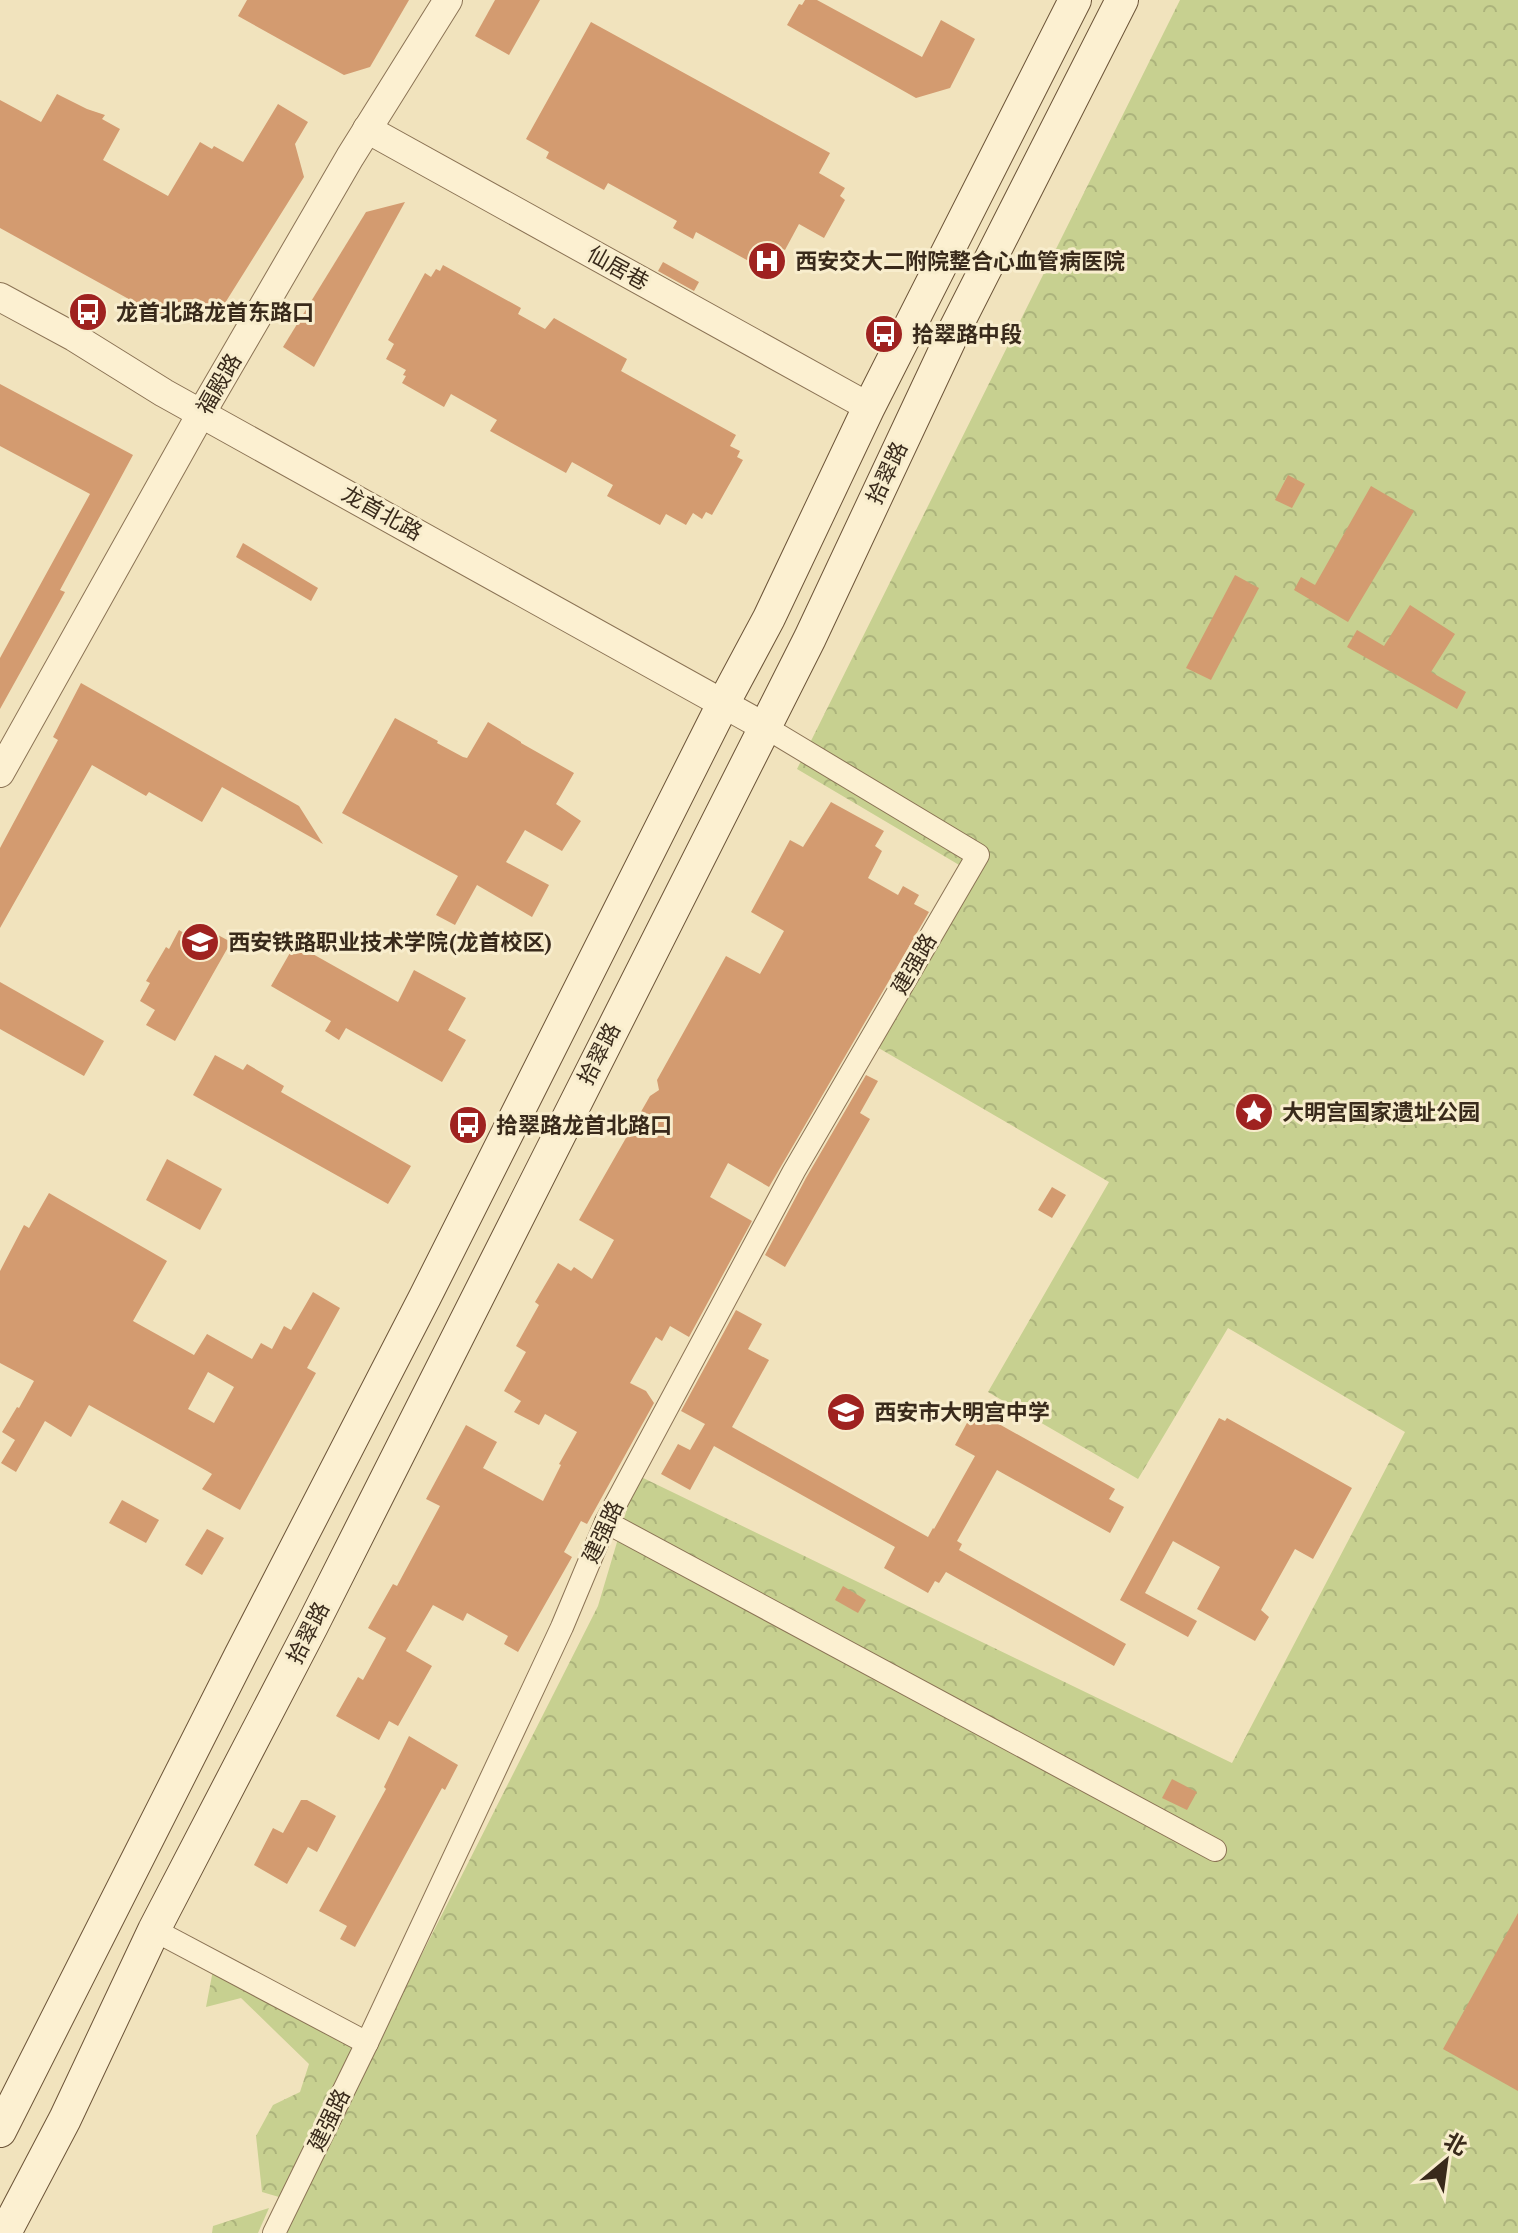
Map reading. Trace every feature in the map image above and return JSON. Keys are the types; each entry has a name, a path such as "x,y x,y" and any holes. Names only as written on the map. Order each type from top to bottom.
{"main road":[{"name":"拾翠路","path":"0,2131 769,618 869,407 1075,0"},
{"name":"拾翠路","path":"5,2233 65,2119 154,1930 305,1639 810,638 955,329 1122,0"}],"street":[{"name":"福殿路","path":"0,773 202,412 367,129 448,0"},
{"name":"仙居巷","path":"367,129 869,407"},
{"name":"龙首北路","path":"0,297 74,337 164,393 765,727"},
{"name":"建强路","path":"274,2233 367,2043 562,1627 606,1522 794,1171 978,855 765,727"},
{"path":"606,1522 1215,1850"},
{"path":"154,1930 367,2043"}],"green space":[{"name":"大明宫国家遗址公园","path":"1180,0 1518,0 1518,2233 281,2233 598,1606 637,1475 1232,1763 1405,1432 1228,1328 1138,1479 988,1392 1109,1182 870,1043 971,872 797,769"},
{"path":"213,1970 354,2044 279,2197 262,2192 256,2136 273,2105 300,2092 309,2064 241,1998 206,2007"},
{"path":"269,2208 258,2233 212,2233 213,2226"}],"building":[{"path":"247,0 409,0 370,67 344,75 238,16"},
{"path":"495,0 540,0 509,55 475,36"},
{"path":"805,0 817,0 922,57 941,20 975,39 950,88 916,98 787,25 799,4 802,5"},
{"path":"591,22 830,153 819,173 845,188 840,196 845,200 824,238 799,224 785,250 778,247 765,270 696,232 693,239 673,228 677,221 608,183 604,190 546,158 549,152 526,139"},
{"path":"57,94 105,115 102,119 120,129 103,160 168,196 200,142 243,162 278,104 308,122 295,144 304,177 220,311 174,324 0,228 0,100 41,122"},
{"path":"405,202 314,367 283,347 366,212"},
{"path":"663,262 699,282 694,291 658,271"},
{"path":"443,265 521,308 518,314 545,329 554,318 627,359 621,371 736,435 730,446 740,451 737,457 743,460 712,515 706,512 702,519 693,513 686,525 666,514 660,525 607,496 613,485 572,462 566,473 490,431 497,420 451,394 444,407 402,383 406,370 386,359 394,344 388,340 425,273 431,277"},
{"path":"0,384 133,455 60,590 65,592 0,709 0,658 90,494 0,446"},
{"path":"1288,475 1305,484 1292,508 1275,500"},
{"path":"1371,486 1414,511 1348,622 1294,590 1301,577 1315,585"},
{"path":"243,543 318,588 311,601 236,557"},
{"path":"1235,575 1259,588 1211,680 1186,668"},
{"path":"1410,605 1455,634 1431,672 1466,692 1457,709 1347,647 1357,630 1384,646"},
{"path":"81,683 299,806 323,844 222,787 202,822 149,792 146,796 92,765 0,928 0,848 58,740 53,737"},
{"path":"395,718 467,758 488,722 574,773 556,804 581,821 562,851 525,830 506,862 549,885 532,917 477,885 455,925 436,915 458,876 342,813"},
{"path":"831,802 884,831 875,846 882,851 868,878 898,895 903,886 919,895 914,904 929,912 769,1187 728,1163 710,1197 752,1221 689,1337 670,1326 662,1341 656,1337 630,1383 646,1391 654,1403 587,1524 581,1521 564,1552 572,1557 518,1652 504,1644 508,1636 467,1613 463,1621 433,1605 406,1651 432,1666 398,1726 389,1721 379,1740 336,1716 358,1677 363,1680 386,1638 368,1628 393,1584 397,1586 440,1506 426,1499 466,1425 497,1442 483,1468 543,1501 577,1432 545,1414 539,1425 514,1412 521,1401 504,1391 526,1352 516,1346 539,1305 535,1302 558,1263 571,1271 574,1267 592,1279 614,1240 579,1220 650,1096 659,1090 657,1080 726,956 760,974 784,931 751,912 790,840 803,847"},
{"path":"201,926 231,942 175,1041 146,1025 155,1010 140,1001 150,983 146,981 179,930 194,939"},
{"path":"295,944 398,1002 414,970 466,998 448,1030 466,1040 442,1082 346,1028 339,1040 325,1031 331,1021 271,986"},
{"path":"0,982 104,1041 84,1076 0,1029"},
{"path":"215,1055 243,1070 247,1064 284,1086 281,1092 411,1166 388,1204 193,1095"},
{"path":"866,1075 878,1081 860,1113 870,1119 785,1267 765,1255"},
{"path":"167,1159 222,1189 200,1230 146,1200"},
{"path":"1052,1187 1066,1195 1052,1218 1038,1210"},
{"path":"49,1193 167,1261 133,1321 194,1355 207,1334 252,1359 261,1343 272,1349 284,1326 291,1330 313,1292 340,1308 307,1368 316,1373 240,1510 202,1489 212,1474 89,1405 71,1437 45,1421 16,1472 1,1463 15,1440 2,1432 34,1381 0,1363 0,1271 24,1225 29,1228","holes":["208,1372 234,1387 214,1423 188,1409"]},
{"path":"736,1310 762,1324 748,1349 769,1360 732,1427 928,1537 975,1456 955,1445 974,1410 1115,1489 1109,1499 1124,1507 1110,1533 997,1470 957,1541 962,1544 959,1550 1126,1644 1114,1666 946,1572 939,1583 935,1581 928,1593 884,1568 895,1547 714,1446 690,1490 661,1474 678,1444 690,1450 705,1424 681,1411"},
{"path":"1219,1418 1225,1421 1227,1418 1352,1488 1313,1559 1295,1549 1261,1610 1269,1617 1255,1641 1197,1609 1220,1567 1173,1541 1145,1593 1197,1621 1188,1637 1120,1600"},
{"path":"122,1500 159,1520 146,1543 109,1523"},
{"path":"207,1529 224,1538 202,1575 185,1565"},
{"path":"843,1586 866,1600 858,1613 835,1600"},
{"path":"409,1736 458,1765 445,1790 442,1788 355,1947 340,1939 347,1926 319,1911 386,1789 384,1787"},
{"path":"1172,1779 1197,1792 1187,1810 1162,1798"},
{"path":"301,1800 307,1800 336,1816 317,1852 308,1847 287,1884 254,1865 273,1828 283,1833"},
{"path":"1518,1913 1518,2091 1443,2049"}],"place":[{"name":"西安交大二附院整合心血管病医院","path":"767,261"},
{"name":"龙首北路龙首东路口","path":"88,312"},
{"name":"拾翠路中段","path":"884,334"},
{"name":"西安铁路职业技术学院(龙首校区)","path":"200,942"},
{"name":"大明宫国家遗址公园","path":"1254,1112"},
{"name":"拾翠路龙首北路口","path":"468,1125"},
{"name":"西安市大明宫中学","path":"846,1412"}]}
